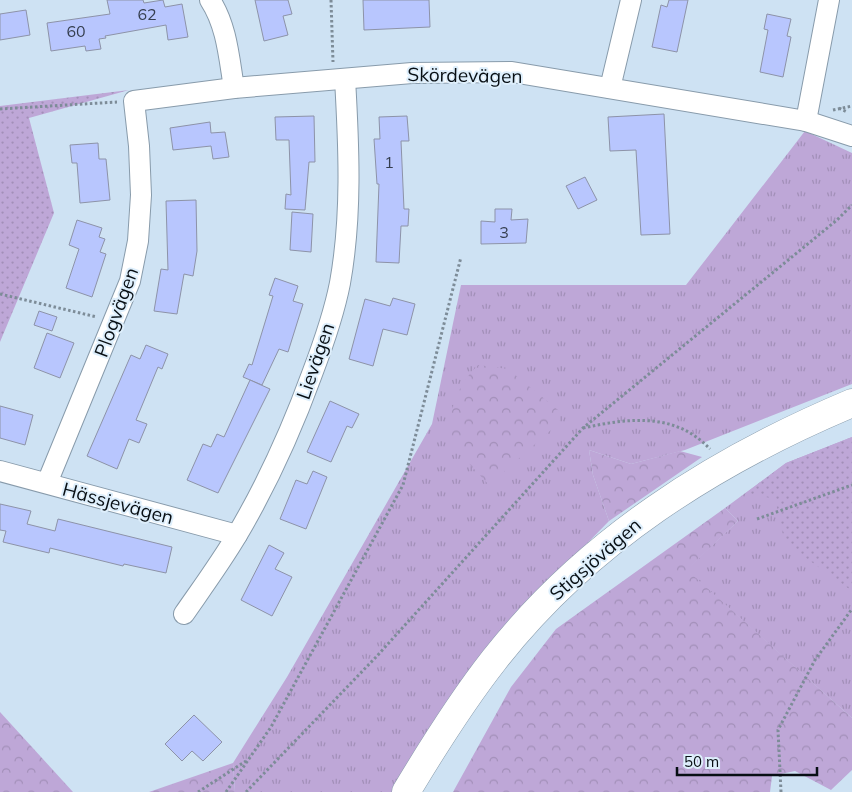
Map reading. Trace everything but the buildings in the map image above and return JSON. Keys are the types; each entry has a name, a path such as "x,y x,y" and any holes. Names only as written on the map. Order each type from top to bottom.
{"main road":[{"name":"Stigsjövägen","path":"406,792 457,710 495,659 534,614 576,572 661,504 717,467 810,421 852,403"}],"street":[{"path":"210,0 217,11 227,43 234,88"},
{"path":"610,88 630,0"},
{"path":"806,121 829,0"},
{"name":"Skördevägen","path":"134,101 234,88 412,73 512,72 806,121 852,136"},
{"name":"Lievägen","path":"184,614 237,535 267,479 302,400 323,343 340,284 347,223 350,155 340,80"},
{"name":"Plogvägen","path":"47,483 115,322 130,281 138,241 140,185 139,146 134,101"},
{"name":"Hässjevägen","path":"0,471 237,535"}],"path":[{"path":"331,0 340,80"},
{"path":"0,109 28,109 134,101"},
{"path":"838,108 847,112"},
{"path":"246,792 377,656 583,428 837,220 852,205"},
{"path":"226,792 270,726 403,486 461,257"},
{"path":"0,294 115,322"},
{"path":"583,428 607,423 640,420 666,422 684,428 701,439 716,454"},
{"path":"757,519 852,486"},
{"path":"781,792 778,730 815,660 852,609"},
{"path":"198,792 249,759"}],"green space":[{"path":"129,90 29,118 54,213 0,342 0,106"},
{"path":"805,131 852,153 852,384 685,450 631,464 589,450 593,475 609,521 522,610 401,792 235,792 233,763 287,677 432,424 461,285 686,285"},
{"path":"478,365 508,369 558,410 560,422 489,485 446,439 459,391"},
{"path":"852,437 852,718 686,570 738,521 725,508 786,463"},
{"path":"852,437 852,591 785,543 775,499 746,493 786,463"},
{"path":"589,450 631,464 680,451 702,457 609,521 593,475"},
{"path":"725,508 738,521 687,570 852,718 852,770 831,790 795,771 772,776 770,792 453,792 511,687 556,629"},
{"path":"0,712 73,792 0,792"},
{"path":"233,763 235,792 149,792"}]}
